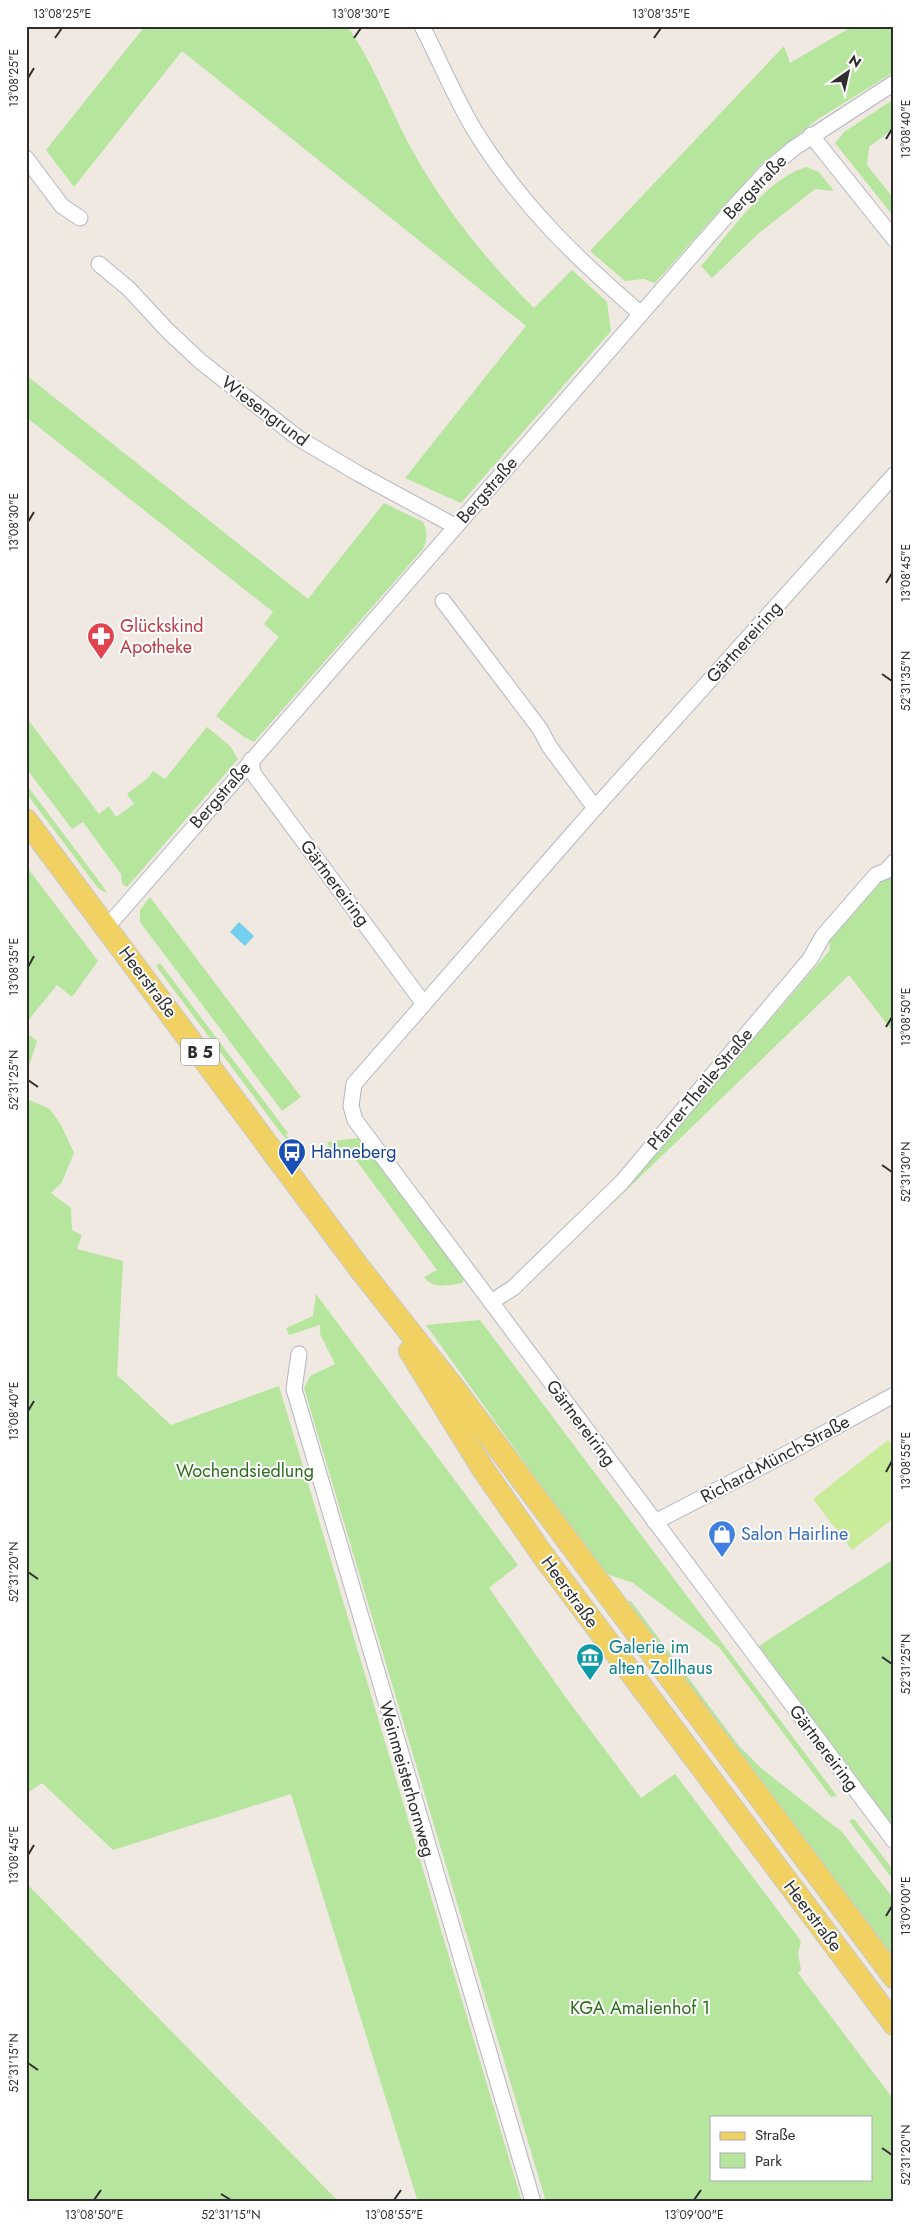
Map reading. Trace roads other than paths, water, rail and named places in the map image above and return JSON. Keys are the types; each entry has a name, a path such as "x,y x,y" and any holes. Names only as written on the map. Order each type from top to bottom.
{"main road":[{"name":"Heerstraße","path":"26,820 357,1265 454,1388 894,1976"},
{"name":"Heerstraße","path":"357,1265 483,1469 542,1554 894,2024"}],"street":[{"path":"422,26 467,116 497,165 570,252 641,314"},
{"name":"Bergstraße","path":"106,927 769,169 811,135 894,83"},
{"path":"811,135 894,239"},
{"path":"26,158 62,206 80,218"},
{"name":"Wiesengrund","path":"99,264 129,288 167,330 200,361 298,438 359,474 455,526"},
{"name":"Gärtnereiring","path":"894,475 595,808 354,1084 351,1106 355,1120 894,1841"},
{"path":"443,601 540,729 548,746 595,808"},
{"name":"Gärtnereiring","path":"251,760 253,773 424,1004"},
{"name":"Pfarrer-Theile-Straße","path":"490,1302 513,1288 622,1182 810,959 823,936 876,875 886,871 894,862"},
{"name":"Weinmeisterhornweg","path":"299,1354 294,1389 426,1842 534,2202"},
{"name":"Richard-Münch-Straße","path":"655,1522 894,1395"}],"water":[{"path":"239,922 254,936 245,946 230,932"}],"place":[{"name":"Glückskind Apotheke","path":"101,660"},
{"name":"Hahneberg","path":"292,1176"},
{"name":"Salon Hairline","path":"722,1558"},
{"name":"Galerie im alten Zollhaus","path":"590,1681"}],"park label":[{"name":"Wochendsiedlung","path":"245,1471"},
{"name":"KGA Amalienhof 1","path":"640,2008"}]}
